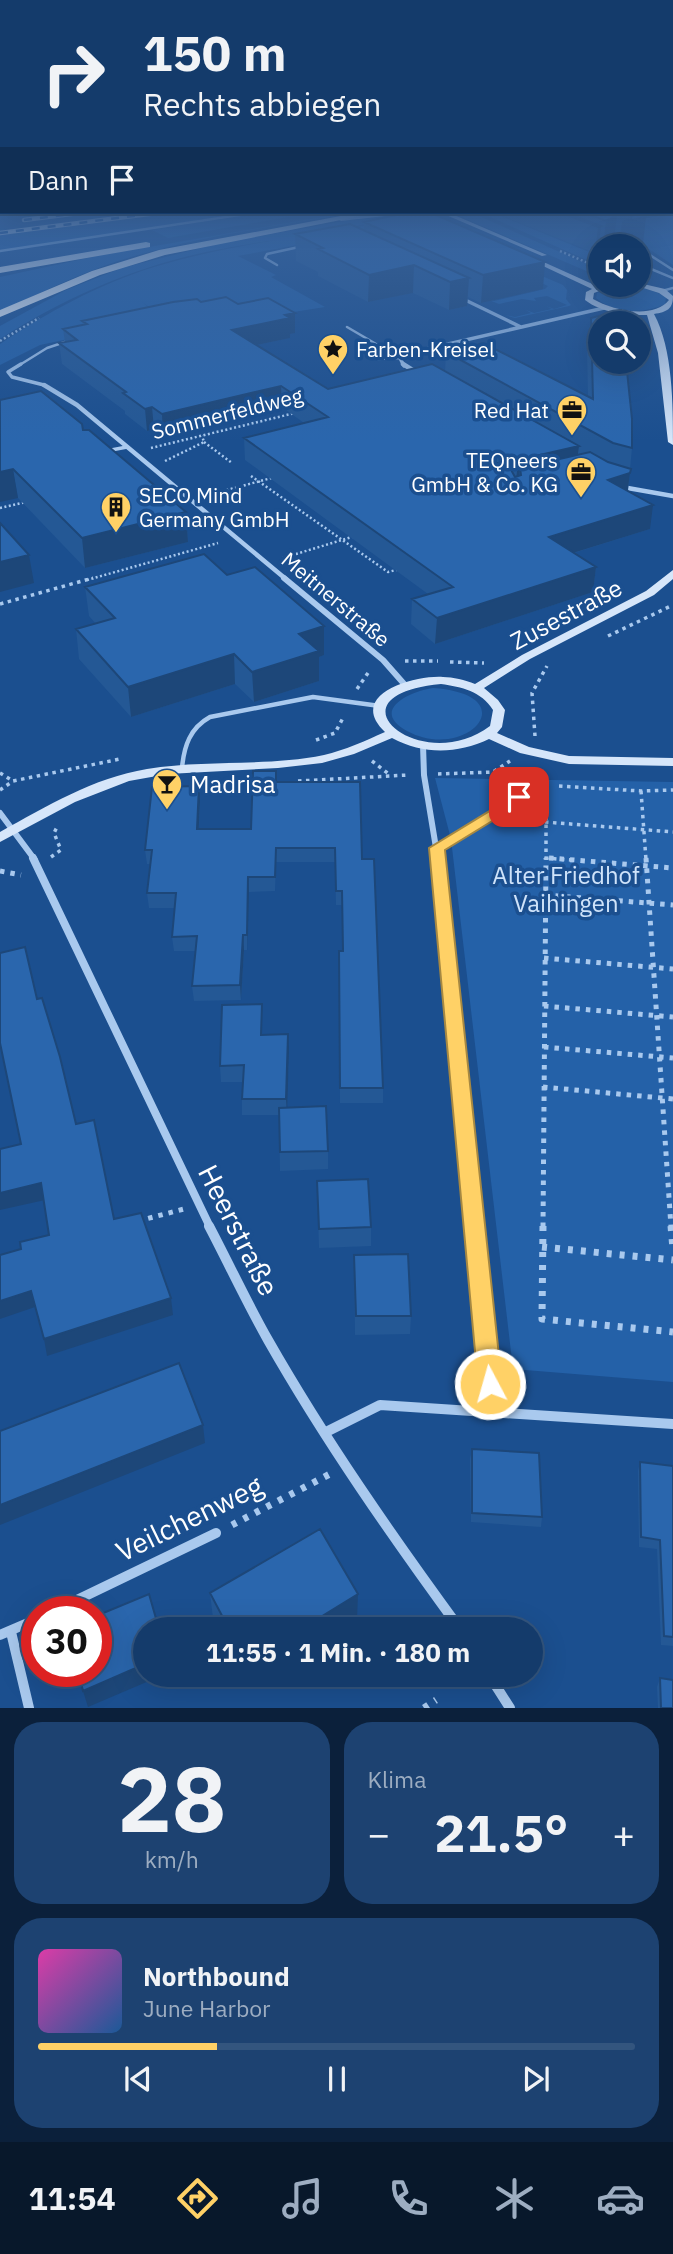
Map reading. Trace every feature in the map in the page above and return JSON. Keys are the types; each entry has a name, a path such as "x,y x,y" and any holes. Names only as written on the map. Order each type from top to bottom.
{"highway":[{"path":"0,314 76,282"},
{"path":"0,322 54,291"}],"street":[{"path":"651,288 662,291 673,300 668,307 651,311"},
{"path":"458,297 521,327"},
{"path":"589,297 589,300 604,308"},
{"path":"429,380 404,366 400,358 422,350 604,308 638,311"},
{"path":"651,314 655,319 660,346 673,442"},
{"name":"Meitnerstraße","path":"44,385 77,405 268,562 388,665 405,685"},
{"path":"615,484 650,494 673,496"},
{"name":"Zusestraße","path":"476,688 650,593 673,573"},
{"path":"441,680 476,688 495,701 500,718 489,734 460,746 423,745 393,733 380,716 380,706 393,691 405,685 441,680"},
{"path":"6,835 69,798 108,782 182,768 321,759 346,753 393,733"},
{"path":"489,734 525,750 569,760 673,762"},
{"path":"423,745 437,848 493,1411"},
{"name":"Heerstraße","path":"0,813 6,835 39,866 198,1204 268,1340 346,1465 452,1617"},
{"path":"326,1433 380,1405 673,1424"},
{"name":"Veilchenweg","path":"85,1596 216,1533"},
{"path":"21,1626 5,1634 29,1708"},
{"path":"497,1687 510,1708"}],"lane":[{"path":"662,291 673,288"},
{"path":"347,327 400,358"},
{"path":"44,385 12,377 8,372 47,348 71,340"},
{"path":"378,359 400,358"},
{"path":"101,452 127,447"},
{"path":"182,768 183,752 189,737 199,722 210,718 313,697 380,706"},
{"path":"437,848 519,797 546,785"}],"path":[{"name":"Sommerfeldweg","path":"133,452 303,411"},
{"path":"202,436 204,442 232,463"},
{"path":"164,461 204,442"},
{"path":"250,476 388,572 411,566"},
{"path":"191,500 280,476"},
{"path":"0,508 38,499"},
{"path":"300,511 313,507"},
{"path":"268,562 362,534"},
{"path":"0,604 220,542"},
{"path":"295,781 493,772 535,741 531,702 533,683 484,663 410,659 369,671 335,733 312,742"},
{"path":"0,790 13,781 125,758"},
{"path":"0,773 13,781"},
{"path":"673,790 641,791 546,785 542,1247 542,1319 673,1332"},
{"path":"641,791 673,1249"},
{"path":"39,866 61,850 54,833 60,821"},
{"path":"545,822 673,832"},
{"path":"545,858 673,868"},
{"path":"545,895 673,905"},
{"path":"544,958 673,969"},
{"path":"544,1006 673,1017"},
{"path":"544,1047 673,1058"},
{"path":"543,1087 673,1099"},
{"path":"135,1222 198,1204"},
{"path":"542,1247 673,1260"},
{"name":"Veilchenweg","path":"216,1533 346,1465"},
{"path":"424,1708 436,1700"}],"green space":[{"path":"0,282 66,282 0,311"},
{"path":"87,282 110,282 49,310 0,339 0,326 66,290"},
{"path":"113,282 279,282 325,307 262,317 164,318 142,302 163,319 40,345 0,365 0,344 74,300"},
{"path":"539,282 555,282 563,285 567,290 566,299 571,305 569,306 515,318 505,315 515,317 531,313 526,310 534,313 552,309 546,306 554,309 567,305 547,296 534,298 536,301 522,299 499,304 473,294 494,301 548,286"},
{"path":"651,291 666,298 665,304 657,307 629,311 611,307 596,298 651,297"},
{"path":"433,688 462,693 477,702 482,713 478,724 466,733 449,739 429,739 407,731 396,723 392,716 398,703 414,693"},
{"name":"Alter Friedhof Vaihingen","path":"435,778 673,782 673,1382 513,1369 451,839"}],"building":[{"path":"226,297 238,304 268,298 295,313 285,315 290,318 232,330 328,389 432,364 579,446 518,460 497,454 492,456 493,462 509,466 515,477 521,475 520,468 590,452 608,462 631,469 630,473 608,480 653,505 549,537 596,567 437,618 412,599 453,587 244,438 328,417 281,386 162,414 152,407 145,409 59,343 77,340 63,329 87,324 82,321 173,302 197,299 201,302"},
{"path":"483,343 593,399 592,374 627,374 632,448 613,443 446,352"},
{"path":"41,391 82,424 83,430 89,430 186,512 82,538 13,469 0,472 0,400"},
{"path":"0,523 29,555 0,562"},
{"path":"204,554 227,575 255,567 324,626 299,634 319,651 252,672 234,654 128,687 76,629 115,618 85,587"},
{"path":"253,771 276,771 276,782 360,782 362,859 374,859 383,1088 340,1088 339,951 343,951 342,891 336,891 335,848 276,848 275,877 248,877 247,935 243,935 240,985 192,986 197,936 172,937 176,893 147,893 152,850 145,850 152,787 199,786 197,829 251,829"},
{"path":"25,947 37,999 42,998 60,1057 76,1124 94,1120 114,1219 141,1213 171,1298 44,1339 31,1291 0,1301 0,1255 21,1249 20,1242 49,1235 41,1183 0,1193 0,1149 21,1144 0,1043 0,953"},
{"path":"262,1004 261,1035 288,1034 286,1099 242,1099 244,1065 220,1066 222,1005"},
{"path":"326,1106 328,1151 280,1152 279,1108"},
{"path":"368,1179 371,1227 319,1229 317,1181"},
{"path":"408,1254 411,1316 356,1316 354,1255"},
{"path":"179,1363 203,1425 0,1505 0,1431"},
{"path":"472,1449 539,1453 542,1517 472,1513"},
{"path":"640,1462 673,1466 673,1637 664,1636 660,1540 641,1537"},
{"path":"320,1529 358,1594 321,1617 223,1617 210,1593"},
{"path":"149,1594 156,1617 133,1617 133,1669 112,1678 112,1609"},
{"path":"660,1678 673,1680 673,1708 661,1708"}],"place":[{"name":"Farben-Kreisel","path":"333,376"},
{"name":"Red Hat","path":"572,437"},
{"name":"TEQneers GmbH & Co. KG","path":"581,499"},
{"name":"SECO Mind Germany GmbH","path":"116,534"},
{"name":"Madrisa","path":"167,811"}],"route":[{"path":"490,1384 437,848 519,797"}]}
